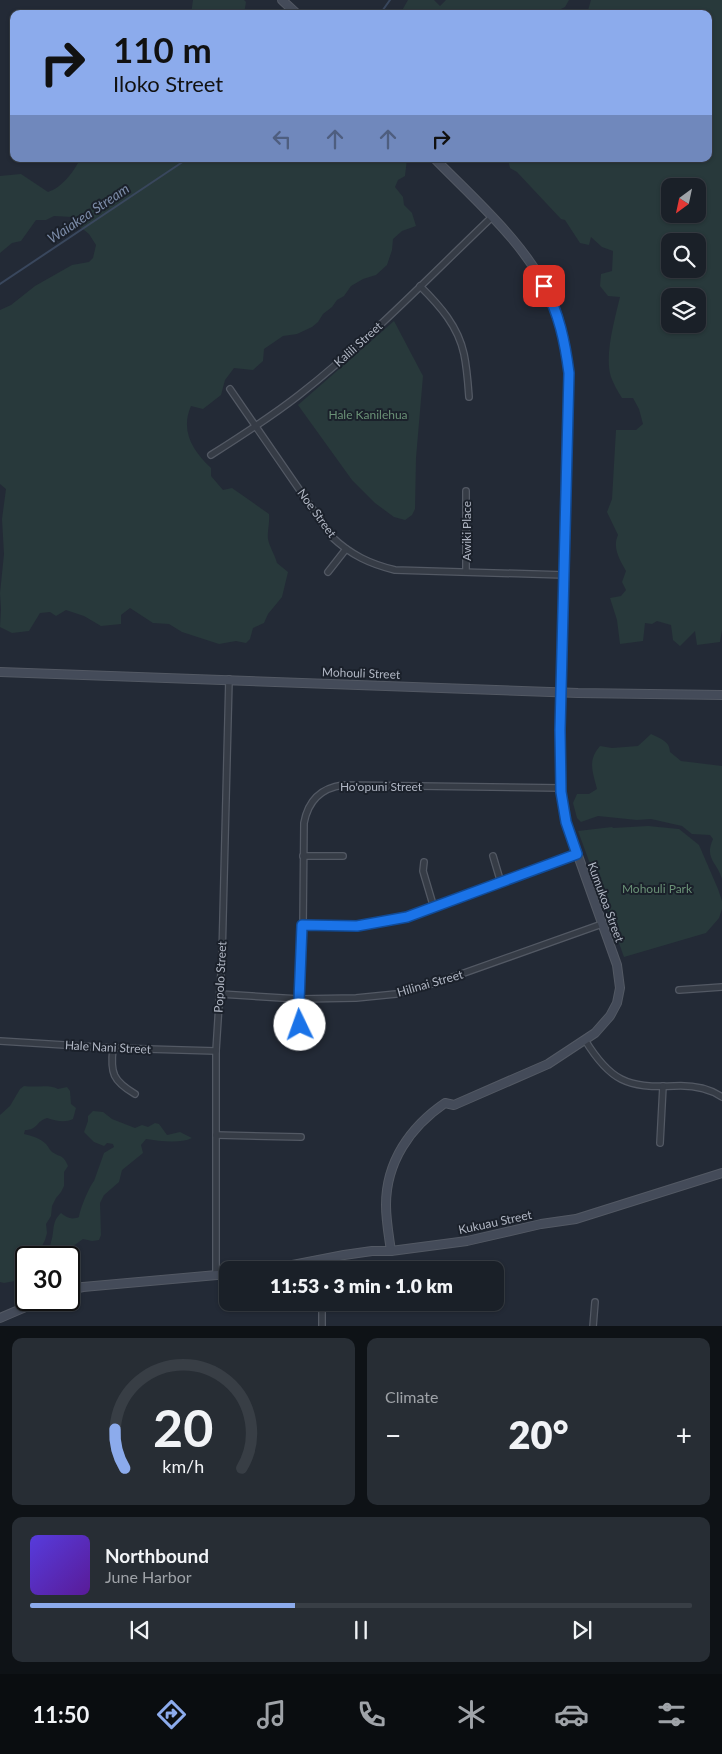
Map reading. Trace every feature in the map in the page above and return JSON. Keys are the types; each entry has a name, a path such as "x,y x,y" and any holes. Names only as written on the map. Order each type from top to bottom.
{"street":[{"path":"282,0 293,10"},
{"name":"Kumukoa Street","path":"391,1251 386,1205 388,1185 392,1168 399,1152 414,1130 423,1120 445,1103 454,1105 548,1064 585,1040 606,1023 614,1010 619,995 619,972 566,822 561,788 560,730 569,373 564,336 552,301 535,270 514,241 438,162"},
{"name":"Kalili Street","path":"211,455 256,426 319,378 364,340 492,217"},
{"path":"420,286 452,322 464,354 469,397"},
{"name":"Noe Street","path":"230,389 332,537 346,549 369,563 395,570 565,575"},
{"name":"Awiki Place","path":"466,491 466,571"},
{"path":"328,572 346,549"},
{"name":"Mohouli Street","path":"0,672 562,692 722,695"},
{"name":"Popolo Street","path":"216,1275 216,1051 220,994 229,679"},
{"name":"Ho'opuni Street","path":"300,1025 299,999 304,822 309,807 320,794 335,786 343,785 561,788"},
{"path":"302,925 357,926 407,917 577,854"},
{"path":"303,856 343,856"},
{"path":"494,856 501,883"},
{"path":"424,862 423,872 434,908"},
{"name":"Hilinai Street","path":"220,994 299,999 356,998 396,994 436,983 602,924"},
{"path":"678,990 722,987"},
{"path":"585,1040 600,1061 626,1083 638,1086 705,1088 722,1096"},
{"name":"Hale Nani Street","path":"0,1041 113,1048 216,1051"},
{"path":"113,1048 114,1076 118,1083 135,1094"},
{"path":"660,1143 662,1086"},
{"path":"216,1135 301,1137"},
{"name":"Kukuau Street","path":"313,1261 372,1251 391,1251 467,1241 541,1224 576,1219 722,1173"},
{"path":"80,1288 219,1275"},
{"path":"593,1326 595,1302"},
{"path":"0,1318 16,1311"},
{"path":"322,1311 322,1326"}],"green space":[{"path":"193,0 244,0 246,2 245,10 192,10"},
{"path":"408,0 434,0 440,6 446,0 569,0 565,7 559,10 402,10"},
{"path":"591,0 722,0 722,630 720,642 697,645 695,631 680,646 673,640 671,625 657,621 652,624 645,623 643,641 620,644 617,620 610,598 621,596 626,590 622,582 626,571 616,549 618,535 607,512 612,499 616,430 636,430 643,424 639,409 633,398 622,398 612,380 609,368 609,348 620,297 608,296 600,286 601,274 612,271 613,251 602,247 591,237 589,245 580,243 565,220 561,219 517,172 510,168 508,162 712,162 712,10 588,10"},
{"path":"78,162 407,162 405,176 398,180 395,187 403,197 404,205 412,213 416,226 402,231 393,239 387,265 376,275 363,279 351,286 344,296 337,300 312,327 297,334 283,336 264,349 263,361 253,370 234,368 225,380 221,395 203,409 191,406 187,424 190,440 194,448 211,468 211,476 223,490 232,488 269,514 269,542 277,563 288,572 282,597 268,614 264,623 253,628 250,639 246,643 236,641 219,644 182,632 169,624 153,623 130,608 121,615 121,624 101,626 84,616 66,610 56,616 50,612 40,613 29,631 12,633 0,627 0,593 4,554 2,519 6,489 0,484 0,310 11,305 35,286 72,265 89,262 93,258 96,245 89,234 74,222 72,217 54,216 46,220 36,220 21,241 12,243 0,253 0,176 21,174 48,192 66,180"},
{"name":"Hale Kanilehua","path":"394,321 423,376 416,458 415,509 412,515 405,520 394,517 375,503 352,480 298,405"},
{"path":"651,734 666,743 670,748 670,752 681,761 722,766 722,879 712,860 710,851 713,839 710,835 692,834 682,826 651,819 637,820 598,816 581,822 577,818 573,803 577,794 589,794 597,789 592,762 600,746 612,748 638,746"},
{"name":"Mohouli Park","path":"648,826 679,829 699,845 718,889 722,901 722,909 719,918 706,933 624,957 578,831 612,827"},
{"path":"24,1086 58,1089 67,1087 70,1091 71,1104 76,1108 73,1119 60,1121 47,1118 32,1129 25,1130 24,1134 36,1137 44,1142 51,1151 63,1157 68,1166 64,1172 64,1186 52,1206 51,1216 46,1224 47,1233 42,1246 15,1246 15,1281 4,1283 0,1282 0,1115 10,1106 20,1089"},
{"path":"93,1111 103,1112 112,1119 135,1128 142,1125 148,1127 155,1123 159,1124 167,1135 180,1132 192,1138 176,1141 146,1139 141,1145 143,1153 122,1170 119,1182 104,1195 100,1203 101,1235 99,1240 83,1239 73,1246 49,1246 54,1223 58,1216 61,1213 70,1218 79,1217 104,1153 114,1147 113,1144 107,1143 104,1146 94,1142 84,1132 88,1116"}],"waterway":[{"name":"Waiakea Stream","path":"383,10 390,0"},
{"name":"Waiakea Stream","path":"0,284 183,162"}],"route":[{"path":"300,1025 302,925 357,926 407,917 577,854 566,822 561,792 560,730 569,373 564,336 552,301 544,286"}]}
